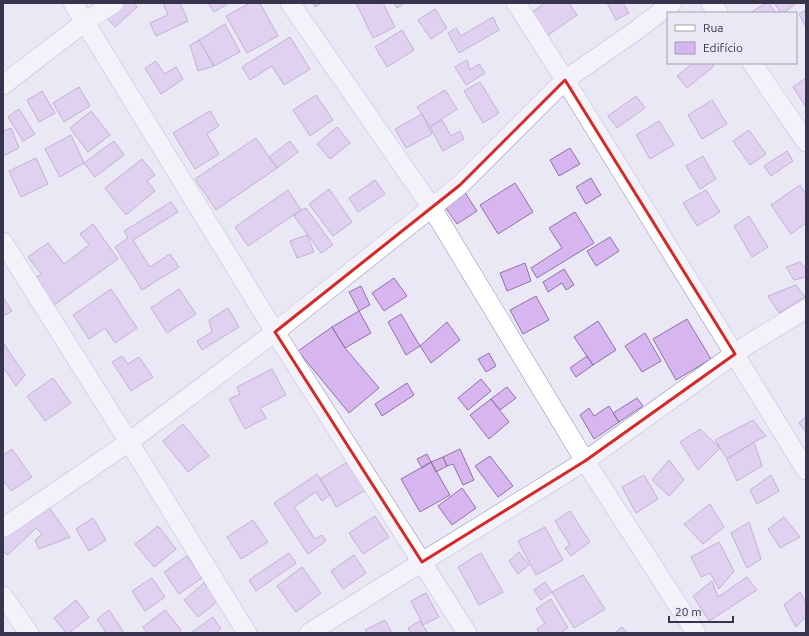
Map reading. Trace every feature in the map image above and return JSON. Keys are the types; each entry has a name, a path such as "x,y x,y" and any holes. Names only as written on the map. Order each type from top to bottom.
{"street":[{"path":"73,3 275,332 467,633"},
{"path":"3,85 85,22 114,3"},
{"path":"290,3 432,208 585,462 696,633"},
{"path":"516,3 806,470"},
{"path":"3,528 129,442 275,332 460,185 565,80 634,32 672,3"},
{"path":"711,3 717,12"},
{"path":"753,64 806,142"},
{"path":"3,242 247,633"},
{"path":"309,633 585,462 747,345 806,309"},
{"path":"3,596 29,633"}],"highlighted area":[{"path":"565,80 735,354 585,461 422,562 275,332 460,185"}],"building":[{"path":"118,3 134,3 137,7 115,27 104,15"},
{"path":"163,3 180,3 188,21 156,36 150,23 168,15"},
{"path":"208,3 229,3 214,12"},
{"path":"250,3 260,3 278,36 247,53 226,16"},
{"path":"313,3 322,3 315,7"},
{"path":"356,3 383,3 395,27 373,38"},
{"path":"394,3 405,3 397,8"},
{"path":"545,3 569,3 577,15 547,36 531,13"},
{"path":"607,3 623,3 629,13 616,20"},
{"path":"766,3 769,3 775,12 752,12"},
{"path":"774,3 797,3 784,12 780,12"},
{"path":"435,9 447,28 431,39 418,20"},
{"path":"806,10 806,27 799,14"},
{"path":"493,17 499,30 459,53 448,33 456,28 461,36"},
{"path":"225,24 240,52 214,66 199,40"},
{"path":"402,30 414,50 387,67 375,47"},
{"path":"290,37 310,69 284,85 272,66 250,80 242,67"},
{"path":"199,40 214,66 198,71 190,45"},
{"path":"467,60 470,70 479,64 485,73 466,85 455,67"},
{"path":"156,61 164,74 176,67 183,79 161,94 145,68"},
{"path":"692,64 712,64 714,66 687,88 677,76"},
{"path":"806,78 806,107 793,87"},
{"path":"480,82 499,113 483,123 464,91"},
{"path":"79,87 90,106 64,122 53,103"},
{"path":"445,90 457,109 430,127 417,107"},
{"path":"42,91 55,113 39,122 27,100"},
{"path":"316,95 333,120 310,136 293,110"},
{"path":"636,96 645,108 617,128 608,116"},
{"path":"712,100 727,124 702,139 688,115"},
{"path":"19,109 35,134 23,141 8,117"},
{"path":"91,111 110,135 88,152 70,128"},
{"path":"210,111 219,126 207,134 219,154 195,169 173,133"},
{"path":"422,114 432,134 406,148 395,129"},
{"path":"442,120 451,136 460,131 464,139 443,151 430,127"},
{"path":"659,121 674,145 650,159 636,135"},
{"path":"337,127 350,143 330,159 317,144"},
{"path":"11,128 19,148 3,156 3,131"},
{"path":"749,130 766,154 750,165 733,141"},
{"path":"71,135 84,163 60,177 45,149"},
{"path":"256,138 277,168 216,210 195,179"},
{"path":"114,141 124,155 95,177 84,163"},
{"path":"290,141 298,152 277,168 269,157"},
{"path":"570,148 580,164 559,176 550,160"},
{"path":"787,151 793,161 771,176 764,166"},
{"path":"703,156 716,179 700,189 686,166"},
{"path":"36,158 48,184 21,197 9,171"},
{"path":"142,159 155,175 147,181 155,191 126,215 105,188"},
{"path":"591,178 601,195 586,204 576,187"},
{"path":"375,180 385,194 358,212 349,198"},
{"path":"515,183 533,212 498,234 480,205"},
{"path":"460,185 477,211 457,224 441,201"},
{"path":"800,185 806,194 806,223 791,234 771,205"},
{"path":"329,189 352,222 333,236 309,204"},
{"path":"288,190 301,210 248,246 235,227"},
{"path":"706,190 720,212 697,226 683,203"},
{"path":"171,202 178,212 133,240 150,267 170,254 179,267 142,290 115,247 128,238 124,231"},
{"path":"306,208 333,245 321,253 294,216"},
{"path":"575,212 594,243 537,278 531,268 562,248 549,228"},
{"path":"749,216 768,247 752,257 734,226"},
{"path":"93,224 118,259 54,305 35,278 41,274 28,257 48,243 64,264 89,245 80,234"},
{"path":"307,235 314,252 297,258 290,241"},
{"path":"610,237 619,251 596,266 587,251"},
{"path":"800,262 806,269 806,277 794,280 786,267"},
{"path":"525,263 531,281 507,291 500,273"},
{"path":"564,269 574,285 566,290 562,283 548,292 543,282"},
{"path":"394,278 407,296 384,311 372,293"},
{"path":"796,285 805,297 779,313 768,296"},
{"path":"361,286 370,305 359,311 349,292"},
{"path":"111,289 137,328 115,343 105,328 89,339 73,315"},
{"path":"179,289 196,314 167,333 151,308"},
{"path":"536,296 549,320 523,334 510,310"},
{"path":"3,297 12,311 3,316"},
{"path":"228,308 239,327 202,350 197,341 212,332 209,320"},
{"path":"359,311 371,333 345,348 332,327"},
{"path":"401,314 420,346 406,355 388,322"},
{"path":"687,319 711,359 676,380 653,339"},
{"path":"598,321 616,350 593,365 574,337"},
{"path":"447,322 460,340 431,363 420,346"},
{"path":"332,327 345,348 379,388 349,413 298,351"},
{"path":"645,333 661,361 642,372 625,346"},
{"path":"4,344 25,375 16,386 3,367"},
{"path":"489,353 496,366 486,372 478,359"},
{"path":"122,356 128,364 139,357 153,377 131,391 112,362"},
{"path":"587,356 593,365 576,377 570,368"},
{"path":"272,369 286,395 260,408 266,418 245,429 229,399 240,394 237,387"},
{"path":"53,378 71,403 45,421 27,396"},
{"path":"481,379 491,391 468,410 458,398"},
{"path":"407,383 414,395 382,416 375,404"},
{"path":"507,387 516,398 500,410 491,399"},
{"path":"637,398 643,406 619,422 613,413"},
{"path":"491,399 509,422 489,439 470,415"},
{"path":"609,406 619,422 594,439 580,415 589,408 594,416"},
{"path":"806,416 806,432 799,423"},
{"path":"753,420 766,436 727,459 715,440"},
{"path":"183,424 209,456 188,472 163,441"},
{"path":"700,429 720,448 698,470 680,442"},
{"path":"754,442 762,466 737,481 727,459"},
{"path":"12,449 32,477 11,491 3,480 3,455"},
{"path":"460,449 474,480 463,485 453,464 447,466 443,457"},
{"path":"427,454 431,462 422,468 417,459"},
{"path":"490,456 513,486 498,497 475,466"},
{"path":"443,457 447,466 436,472 431,462"},
{"path":"669,460 684,480 669,496 652,480"},
{"path":"349,461 366,490 336,507 320,479"},
{"path":"431,462 450,495 420,512 401,479"},
{"path":"317,474 330,495 322,501 316,492 294,507 315,539 322,535 326,541 308,554 274,503"},
{"path":"644,475 658,499 636,513 622,487"},
{"path":"771,475 779,491 757,504 750,490"},
{"path":"462,488 476,508 452,525 438,506"},
{"path":"710,504 724,527 703,544 684,524"},
{"path":"48,506 70,537 39,549 35,540 42,534 36,528 7,555 3,550 3,538"},
{"path":"570,511 590,542 571,556 565,548 570,545 555,521"},
{"path":"375,516 389,537 363,554 349,533"},
{"path":"784,517 800,537 780,548 768,529"},
{"path":"93,518 106,540 89,551 76,529"},
{"path":"253,520 268,542 241,559 227,537"},
{"path":"749,522 761,559 747,568 731,533"},
{"path":"158,526 176,549 154,567 135,544"},
{"path":"545,527 563,560 536,575 518,541"},
{"path":"719,542 734,571 719,589 710,573 701,577 691,557"},
{"path":"519,552 529,565 518,574 509,561"},
{"path":"289,553 296,563 256,591 249,580"},
{"path":"481,553 503,592 479,605 458,567"},
{"path":"354,555 366,573 343,589 331,571"},
{"path":"187,556 202,578 179,594 164,572"},
{"path":"302,567 321,593 296,612 277,586"},
{"path":"583,575 605,609 574,628 552,592"},
{"path":"747,577 757,590 709,621 693,596 712,581 718,597"},
{"path":"152,578 165,597 145,611 132,591"},
{"path":"545,582 552,592 541,600 534,590"},
{"path":"204,583 218,601 198,617 184,600"},
{"path":"800,592 806,603 806,616 796,627 784,605"},
{"path":"426,593 439,617 423,625 411,601"},
{"path":"551,599 568,628 560,633 539,633 537,629 545,624 536,609"},
{"path":"76,600 89,617 69,633 66,633 54,618"},
{"path":"109,610 124,633 106,633 97,619"},
{"path":"165,610 181,630 178,633 147,633 143,627"},
{"path":"213,617 221,629 216,633 191,633"},
{"path":"385,620 392,633 367,633 365,630"},
{"path":"420,621 428,633 411,633 408,628"},
{"path":"622,627 627,633 615,633"}]}
